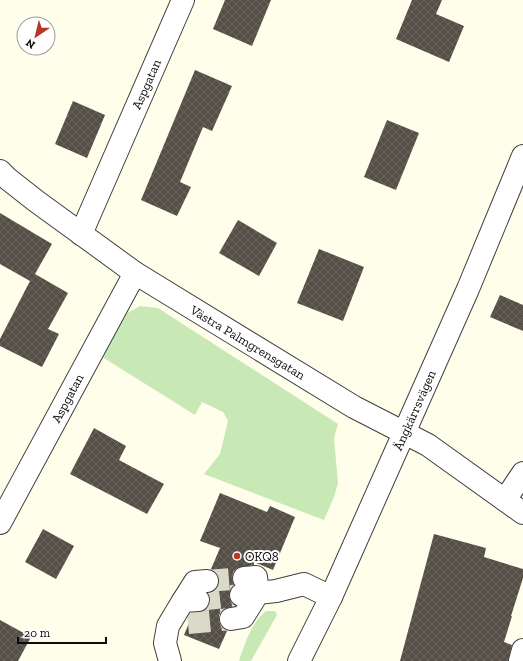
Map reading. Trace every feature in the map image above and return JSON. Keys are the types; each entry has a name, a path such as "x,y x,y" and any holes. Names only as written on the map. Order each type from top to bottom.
{"street":[{"name":"Aspgatan","path":"80,234 183,0"},
{"name":"Ängkärrsvägen","path":"299,661 331,597 468,289 523,156"},
{"name":"Västra Palmgrensgatan","path":"0,170 14,183 80,234 135,273 354,407 428,445 523,513"},
{"name":"Aspgatan","path":"0,523 135,273"},
{"path":"505,500 523,473"},
{"path":"231,619 243,617 248,589 276,591 304,584 331,597"},
{"path":"170,661 166,643 196,594"},
{"path":"520,661 523,650"}],"green space":[{"path":"140,306 158,308 338,424 334,438 338,483 334,497 324,520 204,474 220,454 228,421 223,412 202,402 195,415 99,355 126,314"},
{"path":"266,611 275,611 277,615 251,661 239,661 252,627"}],"building":[{"path":"225,0 271,0 252,46 213,29"},
{"path":"412,0 442,0 436,14 464,26 449,62 396,39"},
{"path":"195,70 232,86 212,131 203,127 180,182 191,187 177,216 141,200"},
{"path":"73,101 105,115 87,158 55,144"},
{"path":"387,120 419,133 396,190 364,177"},
{"path":"0,213 52,244 35,274 68,293 48,329 59,334 42,367 0,346 0,339 30,281 0,264"},
{"path":"238,220 277,243 259,276 219,253"},
{"path":"319,249 364,267 343,321 297,303"},
{"path":"500,295 523,305 523,331 490,317"},
{"path":"94,428 126,446 119,460 164,484 147,514 70,474"},
{"path":"220,493 267,512 270,506 295,517 273,570 254,562 254,565 237,568 233,572 232,579 234,585 230,590 229,596 231,602 235,606 223,609 219,615 221,627 227,631 219,649 184,635 193,613 205,610 209,605 209,593 214,591 218,586 219,580 217,574 211,569 220,548 200,541"},
{"path":"43,529 74,546 56,579 25,562"},
{"path":"434,534 486,548 484,557 523,569 523,578 504,642 512,645 508,661 400,661"},
{"path":"0,620 31,637 18,661 0,661"}],"tunnel":[{"path":"207,581 244,578"},
{"path":"198,600 241,595"},
{"path":"188,623 231,619"}],"place":[{"name":"OKQ8","path":"237,556"}]}
